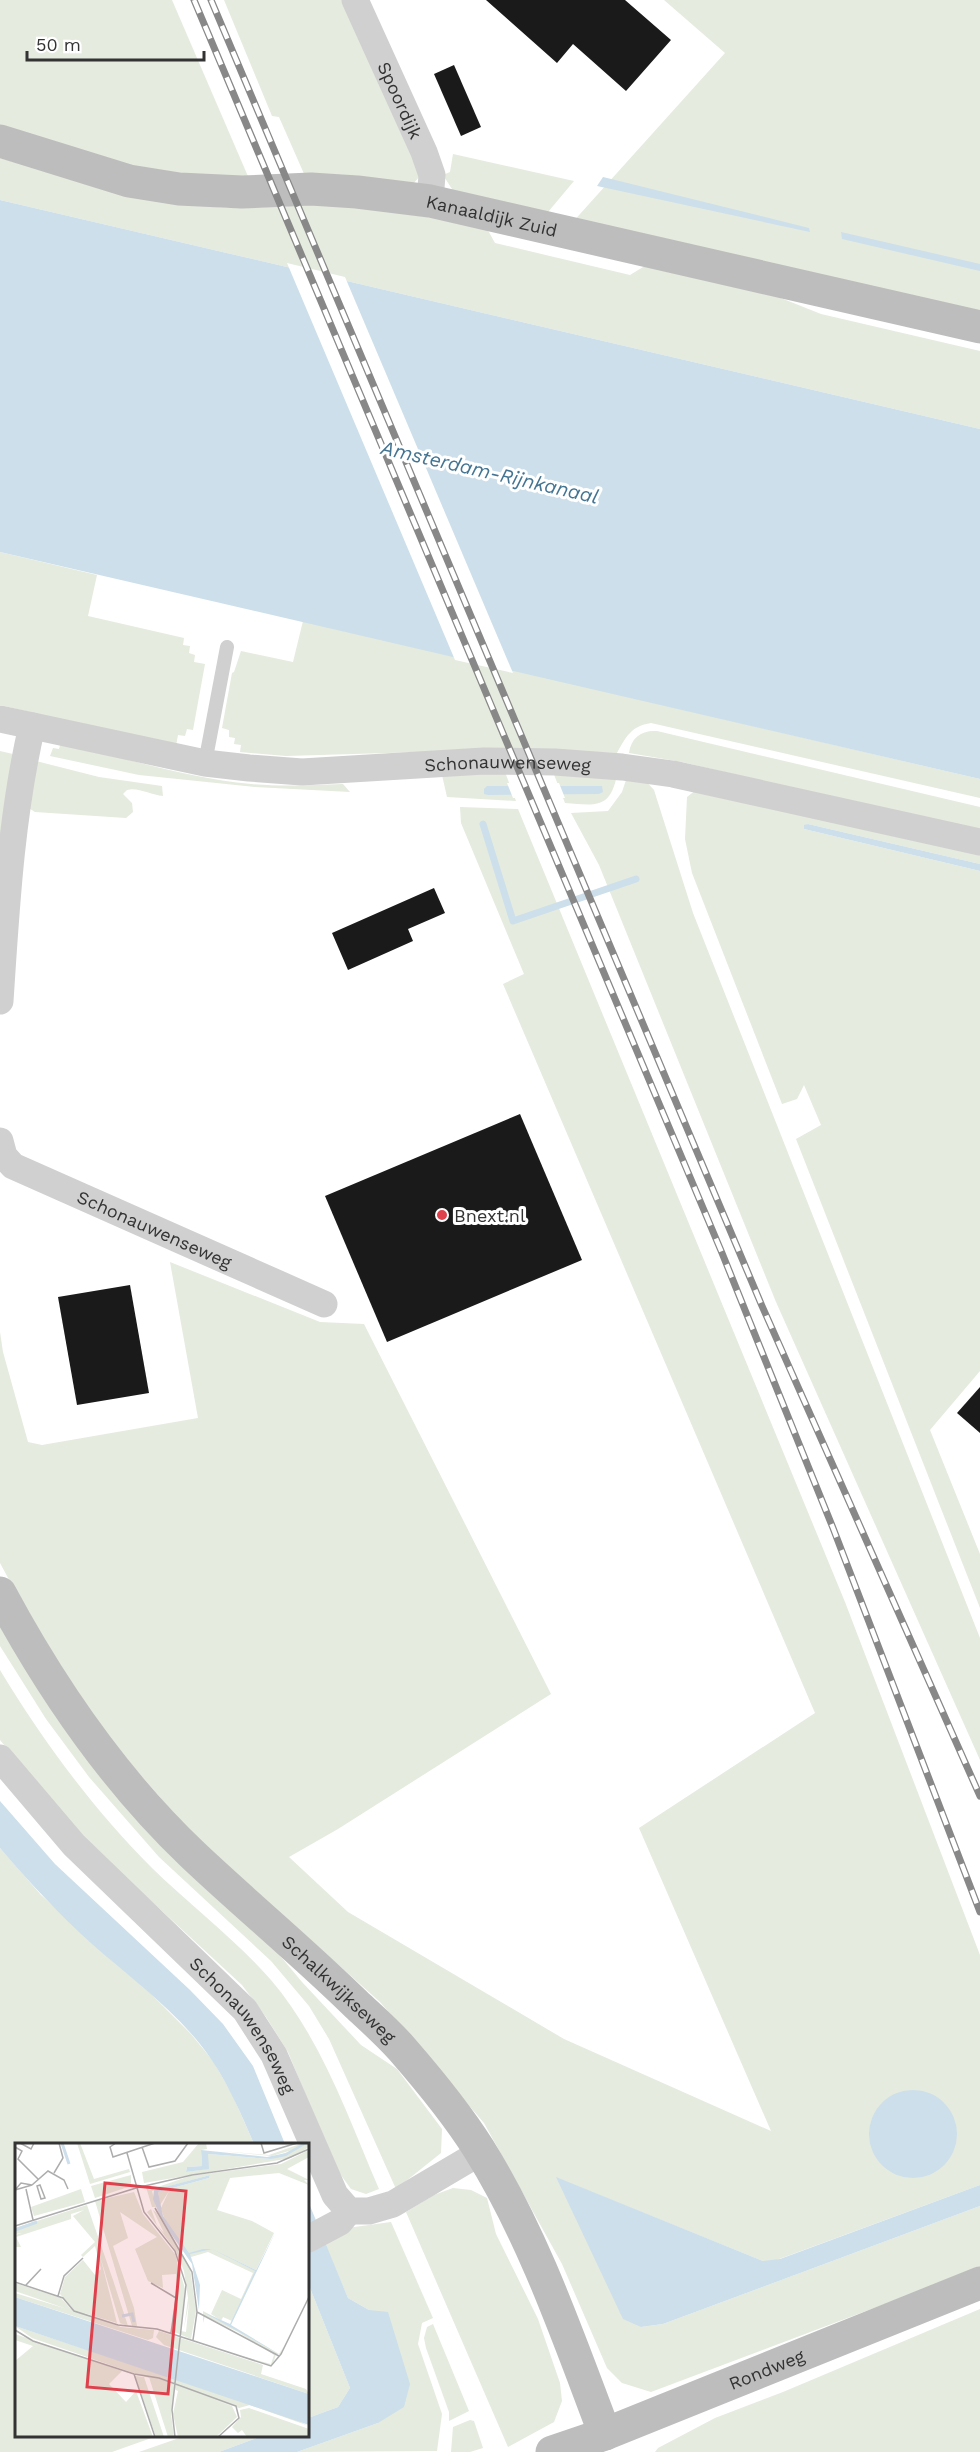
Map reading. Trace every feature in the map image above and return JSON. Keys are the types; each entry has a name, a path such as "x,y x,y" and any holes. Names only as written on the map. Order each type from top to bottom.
{"street":[{"name":"Spoordijk","path":"355,0 424,152 432,175 430,201"},
{"name":"Kanaaldijk Zuid","path":"0,141 129,181 179,189 242,192 311,189 430,201 980,327"},
{"name":"Schonauwenseweg","path":"0,719 206,763 302,772 484,762 555,762 622,767 673,774 980,842"},
{"path":"0,1001 15,831 32,726"},
{"name":"Schonauwenseweg","path":"0,1142 4,1156 13,1166 324,1304"},
{"name":"Schalkwijkseweg","path":"0,1593 25,1640 67,1705 134,1793 192,1854 322,1972 401,2048 466,2128 514,2213 550,2290 609,2443"},
{"name":"Schonauwenseweg","path":"0,1758 74,1845 210,1973 245,2010 274,2055 335,2195 349,2211"},
{"path":"317,2235 340,2222 349,2211 369,2211 393,2204 481,2152"},
{"name":"Rondweg","path":"552,2452 609,2443 980,2283"}],"lane":[{"path":"206,763 226,647"}],"shaded area":[{"path":"0,0 172,0 250,181 240,182 121,164 0,127"},
{"path":"224,0 348,0 420,176 412,185 305,176 279,117 272,116"},
{"path":"664,0 980,0 980,313 571,224 725,53"},
{"path":"453,154 574,181 543,218 459,200 443,175 450,172"},
{"path":"0,158 75,180 164,202 227,208 258,204 325,203 485,225 495,243 630,275 648,264 761,290 821,314 980,351 980,429 0,200"},
{"path":"0,552 97,575 88,616 184,638 183,645 190,646 189,653 195,655 194,662 205,664 193,730 187,729 185,736 178,735 176,746 0,705"},
{"path":"303,621 980,779 980,798 651,723 644,724 626,737 617,753 488,750 286,756 240,752 241,745 234,744 235,738 229,737 229,730 222,728 232,673 241,651 293,662"},
{"path":"657,731 980,807 980,832 682,762 629,753 632,743 638,736 646,732"},
{"path":"61,742 203,777 263,785 343,784 350,792 255,787 139,775 50,756 53,748 59,749"},
{"path":"0,751 17,755 0,901"},
{"path":"36,761 99,777 162,786 163,796 127,790 123,794 132,803 133,812 126,818 35,812 24,805"},
{"path":"505,772 516,801 447,797 442,775"},
{"path":"553,772 617,775 614,786 605,800 600,803 585,804 565,803"},
{"path":"627,777 643,778 654,790 693,913 980,1638 980,1760 776,1302 599,865 571,813 608,811 622,792"},
{"path":"696,790 980,854 980,864 808,824 804,829 980,871 980,1371 930,1430 980,1554 980,1608 796,1139 821,1125 804,1085 797,1099 782,1104 692,873 685,839 687,797"},
{"path":"460,807 518,809 845,1602 980,1955 980,2185 771,2262 763,2261 557,2178 641,2327 663,2324 980,2206 980,2268 651,2392 622,2383 607,2368 562,2264 484,2123 380,2002 191,1833 106,1735 34,1626 0,1563 0,1332 3,1352 28,1442 42,1445 198,1418 170,1262 320,1322 364,1324 551,1694 338,1829 289,1857 348,1912 564,2039 771,2131 639,1828 815,1713 503,984 524,974 461,823"},
{"path":"0,1621 302,1982 361,2045 397,2069 442,2129 441,2153 396,2189 329,2039 309,2006 271,1961 159,1857 89,1777 46,1719 0,1646"},
{"path":"0,1670 51,1748 109,1822 152,1868 257,1965 289,2003 332,2080 379,2189 366,2194 351,2189 335,2167 288,2052 242,1985 70,1826 0,1740"},
{"path":"0,1848 41,1895 151,1994 191,2034 213,2061 232,2094 254,2143 15,2143 15,2437 154,2437 112,2452 0,2452"},
{"path":"453,2188 471,2190 487,2198 496,2234 538,2319 560,2383 562,2401 554,2422 508,2447 406,2212 434,2195"},
{"path":"391,2222 433,2318 422,2323 418,2344 442,2414 437,2451 297,2452 378,2423 369,2310 348,2298 324,2242 347,2228"},
{"path":"309,2286 350,2388 338,2407 309,2418"},
{"path":"980,2309 980,2452 655,2452 658,2448 715,2418 783,2392"},
{"path":"433,2324 469,2411 449,2421 449,2412 424,2338 427,2327"},
{"path":"470,2420 474,2421 483,2448 470,2452 451,2452 453,2427"},
{"path":"182,2437 259,2437 219,2452 139,2452"}],"water":[{"path":"603,177 809,228 810,232 597,186"},
{"name":"Amsterdam-Rijnkanaal","path":"0,200 980,429 980,779 0,552"},
{"path":"841,232 980,264 980,271 842,239"},
{"path":"487,786 602,786 603,792 599,794 488,795 484,794"},
{"path":"808,824 980,864 980,871 804,829 804,825"},
{"path":"0,1801 55,1864 190,1990 223,2024 253,2066 285,2143 254,2143 219,2072 201,2045 173,2014 68,1921 0,1848"},
{"path":"913,2090 930,2093 944,2103 954,2117 957,2134 954,2151 944,2165 930,2175 913,2178 896,2175 882,2165 872,2151 869,2134 872,2117 882,2103 896,2093"},
{"path":"556,2177 763,2261 780,2259 980,2185 980,2206 663,2324 641,2327 623,2319"},
{"path":"309,2203 348,2298 369,2310 388,2312 410,2384 404,2407 378,2423 297,2452 219,2452 259,2437 309,2437 309,2418 338,2407 350,2388 309,2286"}],"pier":[{"path":"287,263 345,277 513,673 455,660"},
{"path":"507,783 559,783 565,798 513,798"}],"building":[{"path":"486,0 625,0 671,40 626,91 573,44 557,63"},
{"path":"454,65 481,127 461,136 434,74"},
{"path":"434,888 445,913 408,929 413,941 348,970 332,933"},
{"path":"520,1114 582,1260 387,1342 325,1196"},
{"path":"130,1285 149,1393 77,1405 58,1297"},
{"path":"980,1387 980,1433 957,1413"}],"waterway":[{"path":"483,824 513,921 636,879"}],"railway":[{"path":"194,0 722,1253 833,1528 980,1912"},
{"path":"211,0 762,1306 980,1796"}],"place":[{"name":"Bnext.nl","path":"442,1215"}]}
